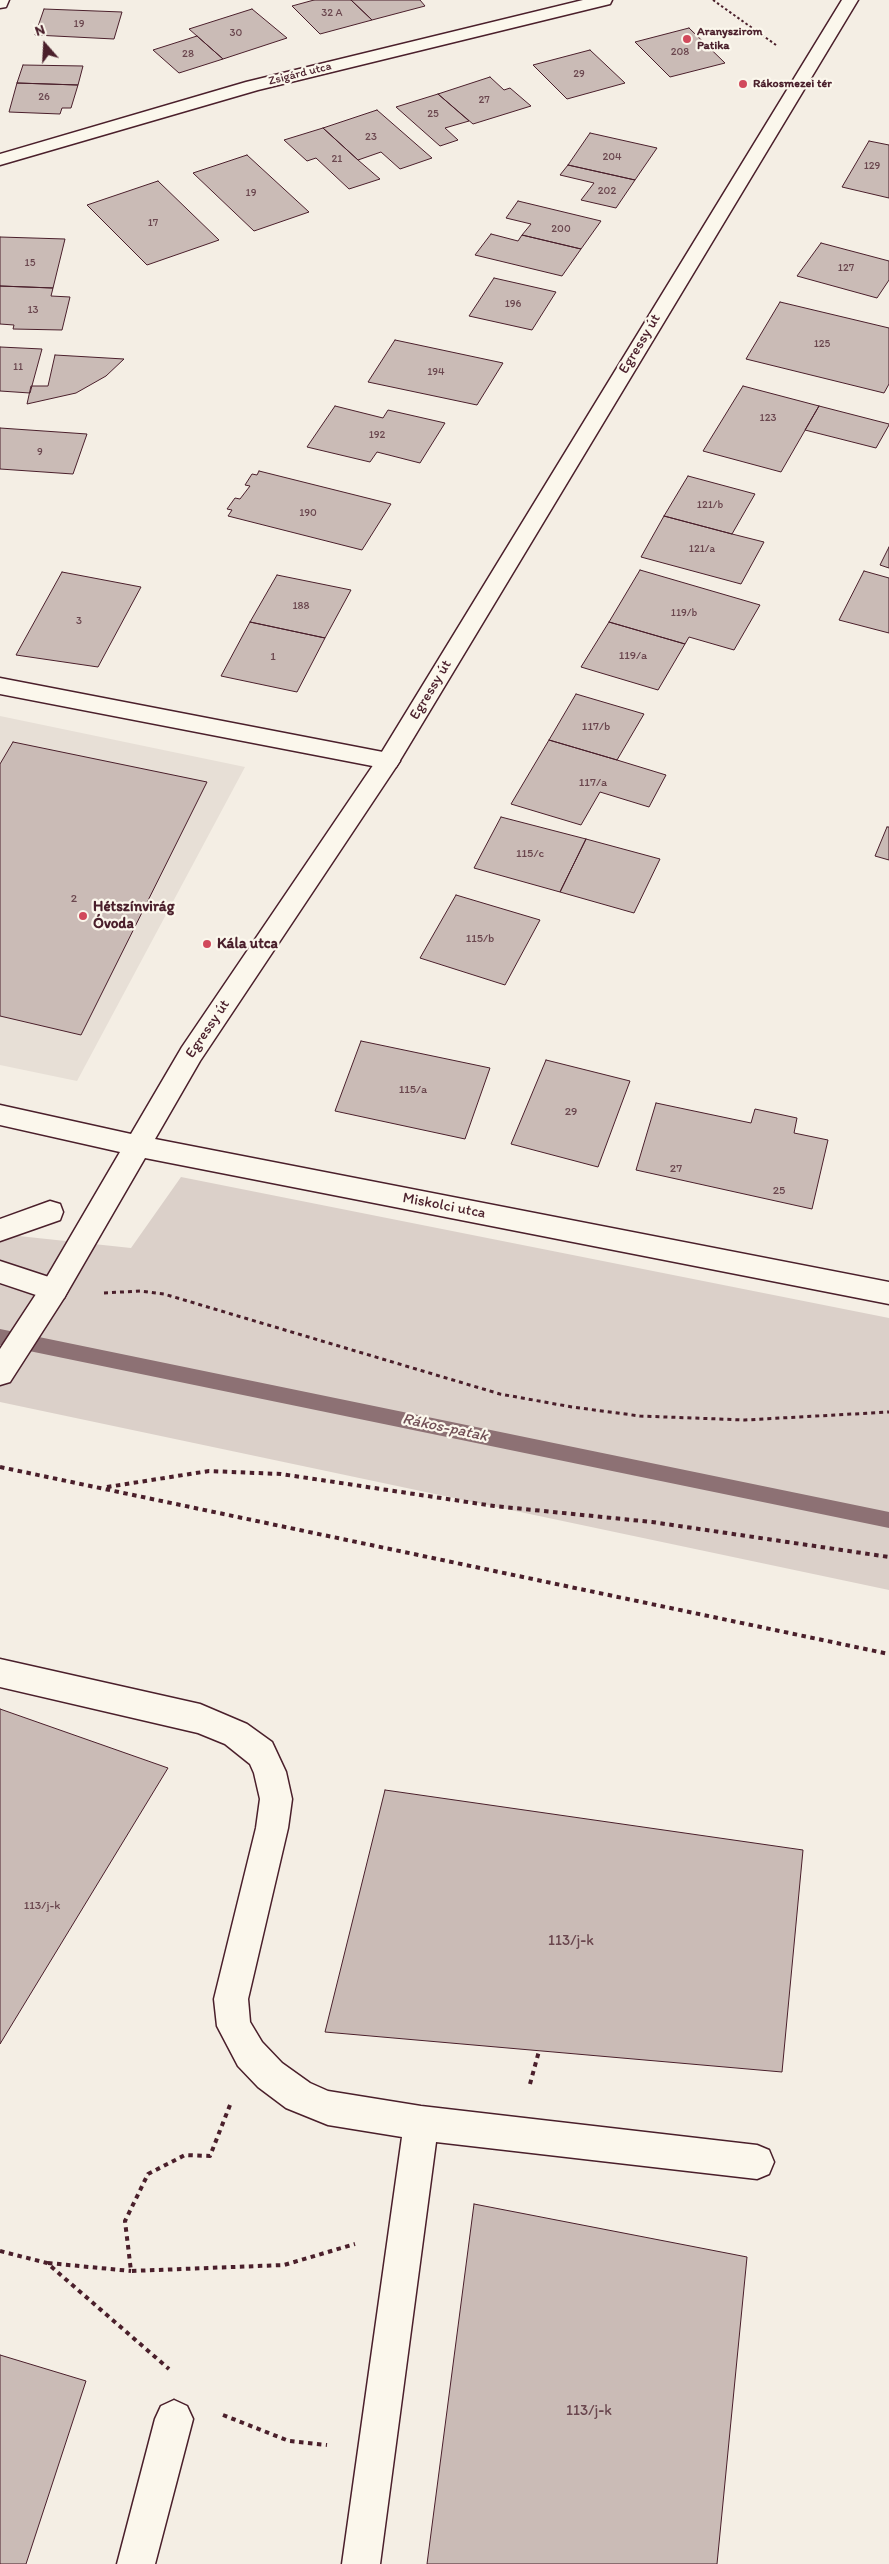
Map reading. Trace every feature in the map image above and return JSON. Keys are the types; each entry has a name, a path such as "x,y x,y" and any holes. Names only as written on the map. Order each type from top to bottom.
{"street":[{"name":"Zsigárd utca","path":"0,160 252,86 604,0"},
{"name":"Egressy út","path":"0,1373 50,1295 139,1146 191,1054 388,761 850,0"},
{"path":"0,686 388,761"},
{"name":"Miskolci utca","path":"0,1115 139,1146 889,1293"},
{"path":"0,1230 50,1212"},
{"path":"0,1272 50,1295"},
{"path":"0,1673 200,1719 236,1734 261,1753 270,1772 276,1799 272,1828 232,1999 234,2026 250,2054 270,2075 306,2099 328,2108 421,2123 757,2162"},
{"path":"361,2564 408,2207 421,2123"},
{"path":"136,2564 174,2419"}],"path":[{"path":"713,0 807,68"},
{"path":"50,1295 140,1291 164,1294 500,1394 640,1416 745,1420 889,1412"},
{"path":"0,1467 104,1487 889,1654"},
{"path":"104,1487 209,1471 281,1474 494,1506 652,1522 889,1557"},
{"path":"500,2132 526,2096 539,2051"},
{"path":"131,2271 125,2221 148,2174 185,2155 210,2156 250,2054"},
{"path":"47,2263 131,2271 284,2265 366,2241 408,2207"}],"shaded area":[{"name":"Hétszínvirág Óvoda","path":"0,716 245,767 77,1081 0,1065"},
{"path":"181,1177 889,1318 889,1590 0,1402 0,1234 131,1248"}],"building":[{"path":"314,0 351,0 372,20 320,34 292,6"},
{"path":"351,0 420,0 425,6 372,20"},
{"path":"44,9 122,12 114,39 35,35"},
{"path":"252,9 287,38 223,59 189,29"},
{"path":"689,28 725,63 670,77 635,42"},
{"path":"197,36 223,59 179,73 153,50"},
{"path":"590,50 625,83 567,99 533,65"},
{"path":"23,65 83,66 78,85 17,83"},
{"path":"490,77 504,90 510,88 531,106 473,124 438,94"},
{"path":"17,83 78,85 71,108 62,108 60,114 9,112"},
{"path":"438,94 469,121 445,128 458,140 440,146 396,107"},
{"path":"377,110 432,158 400,169 381,152 358,160 323,128"},
{"path":"323,128 380,179 349,189 316,158 307,161 284,140"},
{"path":"590,133 657,148 635,180 568,165"},
{"path":"869,141 889,145 889,198 842,187"},
{"path":"247,155 309,212 254,231 193,173"},
{"path":"568,165 635,180 616,208 581,200 594,183 560,175"},
{"path":"158,181 219,240 147,265 87,205"},
{"path":"518,201 601,221 581,249 522,235 531,224 506,218"},
{"path":"491,234 518,241 522,235 581,249 562,276 475,255"},
{"path":"0,237 65,239 53,288 0,286"},
{"path":"821,243 889,261 889,280 877,298 797,276"},
{"path":"494,278 556,292 532,330 469,316"},
{"path":"0,286 53,288 51,296 70,297 62,330 13,329 14,325 0,324"},
{"path":"780,302 889,328 889,384 884,393 746,359"},
{"path":"395,340 503,363 477,405 368,382"},
{"path":"0,347 42,349 30,393 0,391"},
{"path":"55,355 124,359 106,376 76,393 27,404 31,386 48,386"},
{"path":"743,386 819,406 781,472 703,451"},
{"path":"335,406 383,418 388,410 445,423 420,463 377,452 370,462 307,447"},
{"path":"819,406 889,425 876,448 805,430"},
{"path":"0,428 87,434 73,474 0,469"},
{"path":"259,471 391,504 362,550 228,516 232,510 227,509 235,498 240,499 250,486 245,485 252,474 257,475"},
{"path":"688,476 755,494 732,534 664,516"},
{"path":"664,516 764,542 741,584 641,557"},
{"path":"889,547 889,568 880,565"},
{"path":"640,570 760,605 734,650 689,637 685,644 609,622"},
{"path":"864,571 889,578 889,633 839,620"},
{"path":"62,572 141,587 98,667 16,655"},
{"path":"277,575 351,590 325,638 250,622"},
{"path":"250,622 325,638 297,692 221,676"},
{"path":"609,622 685,644 658,690 581,667"},
{"path":"576,694 644,714 617,760 549,740"},
{"path":"549,740 666,775 649,807 600,792 581,825 511,804"},
{"name":"Hétszínvirág Óvoda","path":"13,742 207,782 81,1035 0,1016 0,764"},
{"path":"501,817 586,839 560,892 474,868"},
{"path":"887,827 889,827 889,860 875,856"},
{"path":"586,839 660,859 634,913 560,892"},
{"path":"456,895 540,920 505,985 420,958"},
{"path":"361,1041 490,1068 465,1139 335,1111"},
{"path":"546,1060 630,1081 598,1167 511,1144"},
{"path":"656,1103 751,1123 755,1109 797,1118 794,1133 828,1140 812,1209 636,1170"},
{"path":"0,1709 168,1768 0,2044"},
{"path":"385,1790 803,1850 782,2072 325,2032"},
{"path":"474,2204 747,2257 717,2564 427,2564"},
{"path":"0,2355 86,2381 26,2564 0,2564"}],"waterway":[{"name":"Rákos-patak","path":"0,1337 889,1520"}],"place":[{"name":"Aranyszirom Patika","path":"687,39"},
{"name":"Rákosmezei tér","path":"743,84"},
{"name":"Hétszínvirág Óvoda","path":"83,916"},
{"name":"Kála utca","path":"207,944"}]}
